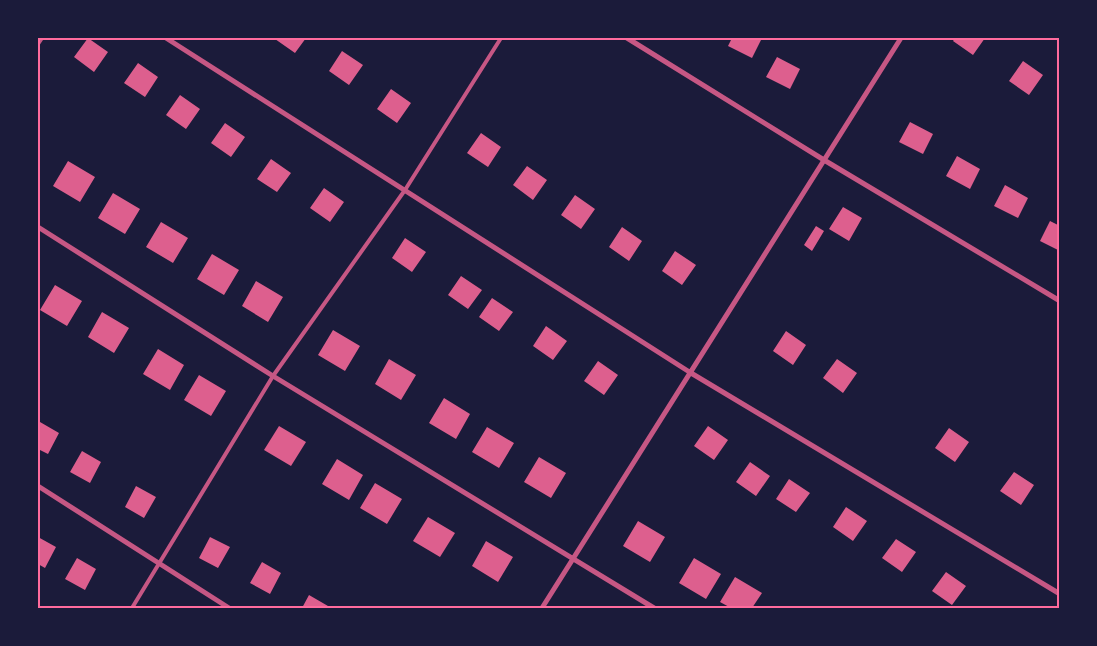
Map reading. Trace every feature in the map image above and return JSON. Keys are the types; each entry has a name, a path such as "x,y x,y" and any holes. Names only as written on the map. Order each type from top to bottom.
{"street":[{"path":"166,38 691,373 1060,594"},
{"path":"627,38 824,160 1060,301"},
{"path":"542,608 901,38"},
{"path":"38,227 273,376 654,608"},
{"path":"38,486 229,608"}],"lane":[{"path":"38,44 42,38"},
{"path":"132,608 161,564 273,376 405,190 501,38"}],"building":[{"path":"88,38 108,52 94,72 74,57"},
{"path":"276,38 306,38 295,53"},
{"path":"732,38 762,38 752,58 728,46"},
{"path":"955,38 985,38 973,55 953,41"},
{"path":"342,51 363,65 349,85 329,71"},
{"path":"777,57 800,69 790,89 766,77"},
{"path":"1023,61 1043,75 1029,95 1009,81"},
{"path":"138,63 158,77 145,97 124,83"},
{"path":"391,89 411,103 397,123 377,109"},
{"path":"180,95 200,109 186,129 166,115"},
{"path":"910,122 933,134 923,154 899,142"},
{"path":"225,123 245,137 231,157 211,143"},
{"path":"481,133 501,147 488,167 467,153"},
{"path":"957,156 980,169 970,189 946,176"},
{"path":"271,159 291,173 277,192 257,179"},
{"path":"68,161 95,177 80,202 53,186"},
{"path":"527,166 547,180 533,200 513,185"},
{"path":"1005,185 1028,198 1018,218 994,206"},
{"path":"324,188 344,202 330,222 310,208"},
{"path":"113,193 140,209 125,234 98,218"},
{"path":"575,195 595,209 581,229 561,215"},
{"path":"843,207 862,218 849,241 829,229"},
{"path":"1050,221 1060,226 1060,251 1040,241"},
{"path":"161,222 188,238 173,263 146,247"},
{"path":"816,226 824,231 812,251 804,245"},
{"path":"622,227 642,241 629,261 609,247"},
{"path":"405,238 426,252 412,272 392,258"},
{"path":"675,251 696,265 682,285 662,271"},
{"path":"212,254 239,270 224,295 197,279"},
{"path":"461,276 482,290 468,309 448,295"},
{"path":"256,281 283,297 268,322 242,306"},
{"path":"55,285 82,301 67,326 40,310"},
{"path":"492,298 513,312 499,331 479,317"},
{"path":"102,312 129,328 114,353 88,337"},
{"path":"546,326 567,341 553,360 533,346"},
{"path":"333,330 360,346 345,371 318,355"},
{"path":"786,331 806,345 793,365 773,351"},
{"path":"158,349 184,365 170,390 143,374"},
{"path":"389,359 416,375 401,400 375,384"},
{"path":"837,359 857,373 843,393 823,378"},
{"path":"598,361 618,375 604,395 584,381"},
{"path":"199,375 226,391 211,416 184,400"},
{"path":"444,398 470,414 456,439 429,423"},
{"path":"40,422 59,433 48,454 38,449 38,427"},
{"path":"279,426 306,442 291,466 264,450"},
{"path":"708,426 728,440 714,460 694,446"},
{"path":"487,427 514,443 499,468 472,452"},
{"path":"949,428 969,442 955,462 935,448"},
{"path":"82,451 101,462 90,483 70,472"},
{"path":"539,457 566,473 551,498 524,482"},
{"path":"337,459 363,475 349,500 322,484"},
{"path":"750,462 770,476 756,496 736,482"},
{"path":"1014,472 1034,485 1021,505 1000,491"},
{"path":"789,479 810,493 796,512 776,499"},
{"path":"375,483 402,499 387,524 360,508"},
{"path":"136,486 156,497 144,518 125,507"},
{"path":"846,507 867,521 853,541 833,527"},
{"path":"428,517 455,533 440,557 413,541"},
{"path":"638,521 665,537 650,562 623,546"},
{"path":"38,537 56,547 45,568 38,564"},
{"path":"210,537 230,547 218,568 199,558"},
{"path":"896,539 916,552 902,572 882,558"},
{"path":"486,541 513,557 498,582 472,566"},
{"path":"77,558 96,569 85,590 65,579"},
{"path":"694,558 721,574 706,599 679,583"},
{"path":"262,562 281,573 270,594 250,583"},
{"path":"946,572 966,586 952,605 932,591"},
{"path":"735,577 762,593 752,608 731,608 720,602"},
{"path":"309,595 328,606 327,608 302,608"}]}
